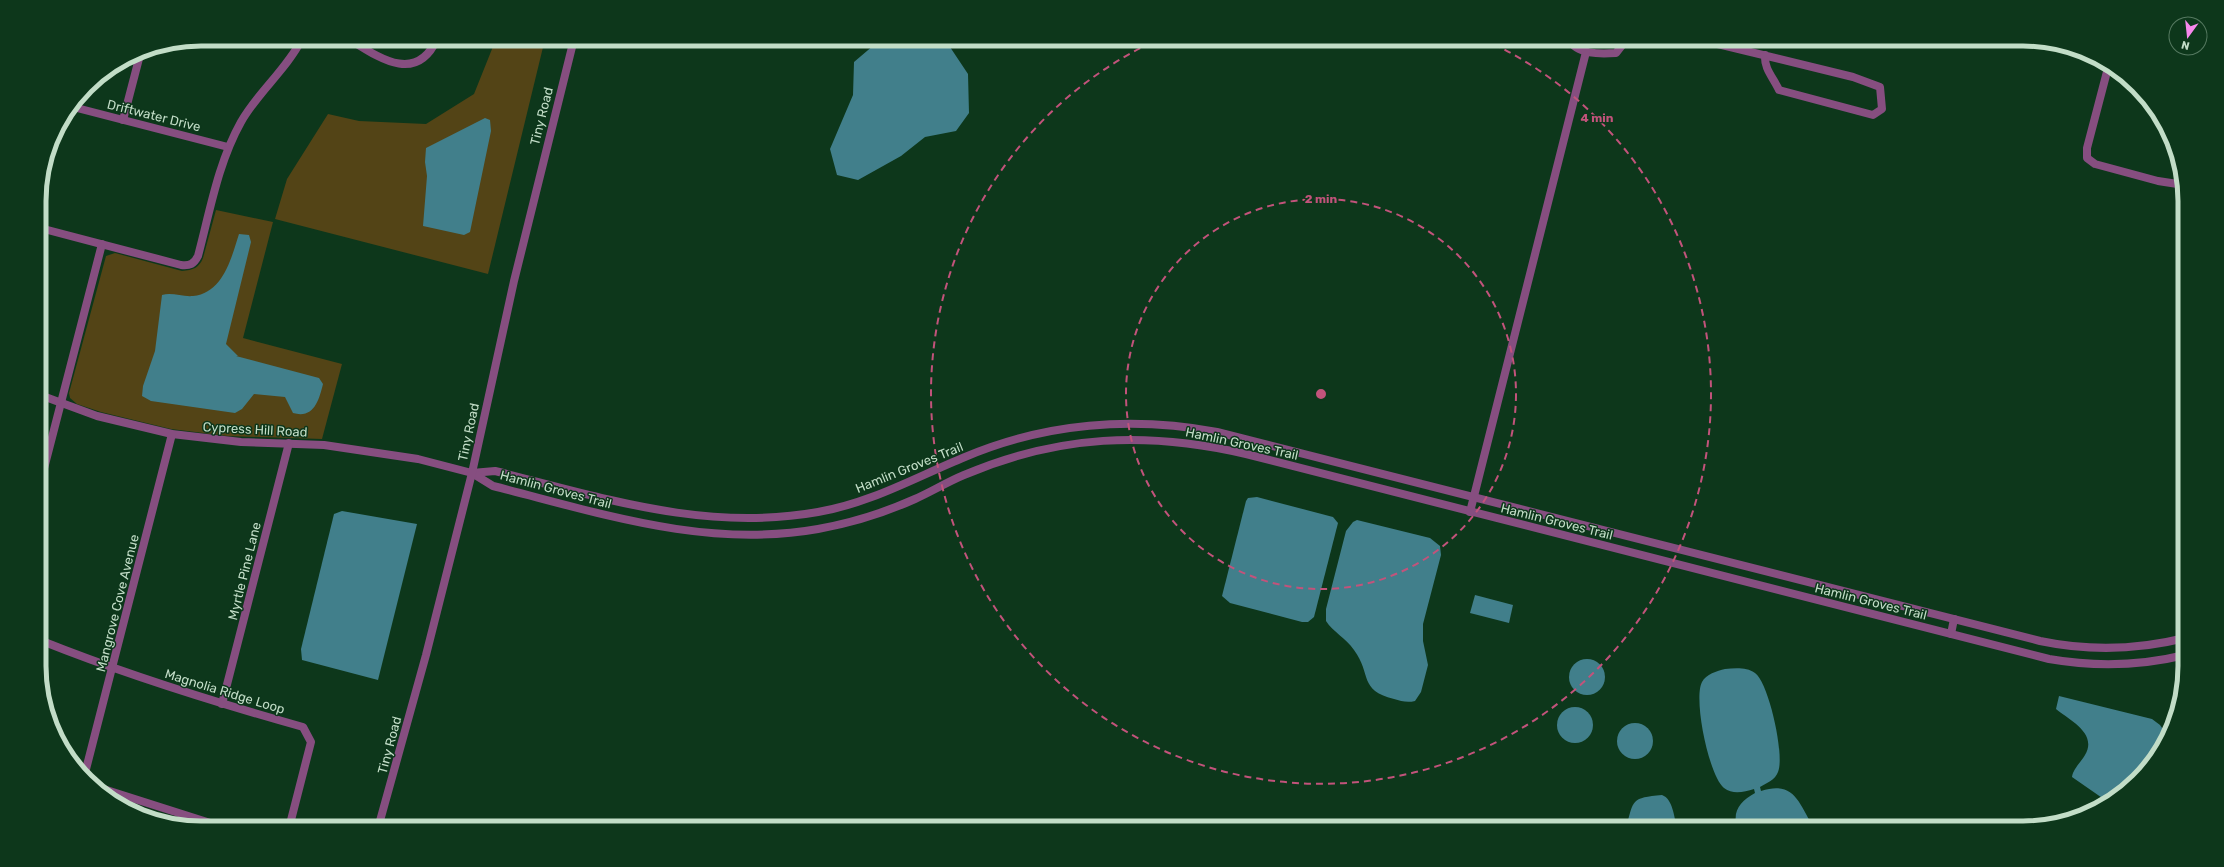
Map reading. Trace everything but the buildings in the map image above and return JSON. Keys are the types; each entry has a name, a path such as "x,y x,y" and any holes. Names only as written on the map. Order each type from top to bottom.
{"street":[{"path":"46,230 181,265 189,266 195,262 198,256 228,147 256,99 283,67 297,46"},
{"path":"361,46 384,60 401,65 410,64 427,55 433,46"},
{"name":"Tiny Road","path":"380,821 426,655 472,472 515,274 572,46"},
{"path":"1576,46 1586,52 1601,54 1616,53 1622,46"},
{"path":"1727,46 1765,55 1853,77 1880,87 1882,109 1873,115 1779,90 1773,76 1764,65 1765,55"},
{"path":"1470,512 1586,52"},
{"path":"122,120 139,59"},
{"path":"2107,71 2087,148 2087,158 2095,164 2116,170 2158,181 2177,183"},
{"name":"Driftwater Drive","path":"77,108 228,147"},
{"path":"46,462 102,244"},
{"name":"Cypress Hill Road","path":"46,397 62,404 127,425 172,434 241,442 324,445 366,450 418,459 472,472"},
{"name":"Hamlin Groves Trail","path":"472,472 496,471 627,504 684,515 722,518 774,518 819,512 860,501 910,483 966,457 1009,441 1053,430 1091,425 1131,423 1176,426 1217,432 1474,496 2040,641 2070,646 2128,648 2178,639"},
{"path":"1214,447 1217,432"},
{"name":"Mangrove Cove Avenue","path":"86,770 172,434"},
{"name":"Hamlin Groves Trail","path":"472,472 493,486 652,526 708,534 770,534 818,529 874,514 915,499 983,468 1017,455 1053,446 1094,440 1139,439 1184,442 1214,447 2042,657 2088,664 2133,664 2178,656"},
{"name":"Myrtle Pine Lane","path":"222,704 290,443"},
{"path":"1950,634 1954,619"},
{"name":"Magnolia Ridge Loop","path":"46,643 112,668 222,704 303,727 311,742 291,821"},
{"path":"110,791 204,821"}],"shaded area":[{"path":"493,46 543,46 488,274 275,219 287,179 328,114 359,121 426,124 474,94"},
{"path":"216,210 273,222 243,338 342,364 322,439 228,436 171,429 101,412 77,404 70,398 69,393 106,256 115,253 182,271 192,269 200,264 203,258"}],"water":[{"path":"873,46 949,46 968,74 969,113 956,131 925,137 901,156 858,180 837,175 830,149 853,95 854,62"},
{"path":"485,118 490,120 491,131 470,232 464,235 423,226 427,176 425,162 426,148"},
{"path":"239,234 249,235 251,242 226,344 238,356 236,356 319,378 323,384 320,396 311,411 306,413 293,413 285,397 254,394 242,409 235,413 151,401 142,396 143,386 155,351 162,295 170,294 193,296 203,294 212,289 219,282 229,264"},
{"path":"1257,497 1333,517 1338,523 1314,617 1308,622 1302,622 1230,603 1222,596 1246,501 1248,498"},
{"path":"342,511 417,524 378,680 302,660 301,649 334,514"},
{"path":"1357,520 1430,538 1440,546 1441,555 1423,624 1423,641 1428,665 1421,692 1415,701 1407,702 1399,700 1375,691 1370,686 1363,667 1354,650 1326,621 1326,609 1346,531 1353,522"},
{"path":"1475,595 1513,605 1509,623 1470,613"},
{"path":"1591,659 1600,664 1604,670 1604,684 1600,690 1591,695 1583,695 1574,690 1570,684 1569,673 1574,664 1580,660"},
{"path":"1737,668 1745,669 1755,673 1760,679 1770,704 1774,720 1780,764 1777,775 1760,787 1761,791 1772,788 1782,789 1789,792 1795,796 1810,821 1736,821 1739,807 1746,799 1755,793 1754,789 1742,792 1731,792 1724,788 1718,781 1708,754 1701,720 1700,691 1702,682 1712,673"},
{"path":"2059,696 2152,719 2160,725 2164,730 2152,752 2133,776 2103,798 2072,777 2075,768 2085,755 2088,747 2088,740 2080,728 2056,709"},
{"path":"1579,707 1588,712 1592,718 1592,732 1588,738 1579,743 1571,743 1562,738 1558,732 1557,721 1562,712 1568,708"},
{"path":"1639,723 1648,728 1652,734 1652,748 1648,754 1639,759 1631,759 1622,754 1618,748 1617,737 1622,728 1628,724"},
{"path":"1662,795 1666,797 1671,804 1676,821 1628,821 1635,802 1644,797"}]}
